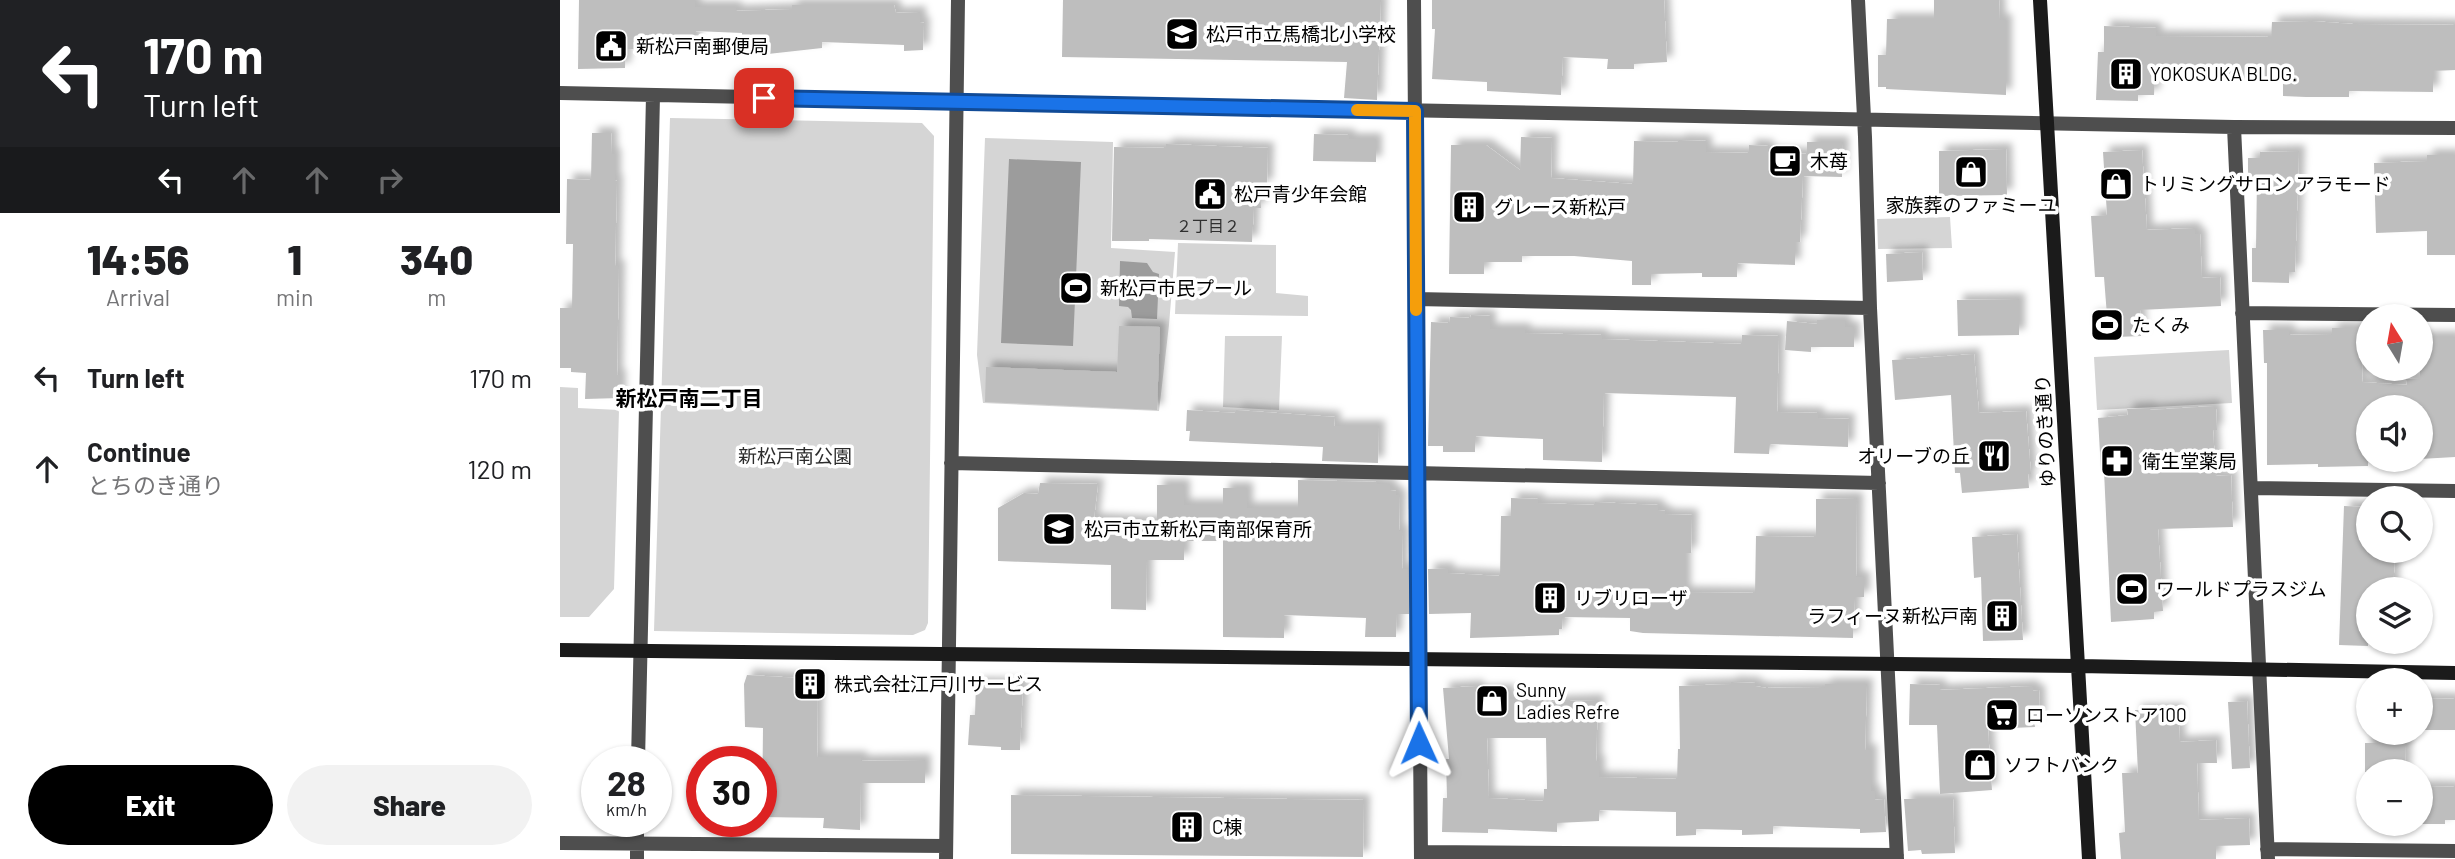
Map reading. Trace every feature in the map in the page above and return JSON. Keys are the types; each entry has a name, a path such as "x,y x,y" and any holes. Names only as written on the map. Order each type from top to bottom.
{"street":[{"path":"560,843 637,852 946,852 958,0"},
{"path":"1414,0 1421,856 1897,857 1858,0"},
{"name":"ゆりのき通り","path":"2040,0 2089,859"},
{"path":"560,93 2234,127 2455,128"},
{"path":"638,746 653,96"},
{"path":"2234,127 2267,854 2455,851"},
{"path":"1416,299 1870,308"},
{"path":"2242,313 2455,315"},
{"path":"951,463 1879,483"},
{"path":"2252,488 2455,491"},
{"path":"560,650 2078,666 2455,673"}],"green space":[{"name":"新松戸南公園","path":"670,118 922,123 934,136 928,623 925,630 913,635 654,631"},
{"name":"新松戸市民プール","path":"985,138 1113,142 1111,248 1175,252 1159,411 983,403 977,355"},
{"path":"1950,217 1952,248 1878,249 1877,219"},
{"path":"1178,243 1276,245 1276,293 1308,296 1308,316 1175,314"},
{"path":"1225,336 1282,336 1279,410 1223,407"},
{"path":"2229,350 2232,403 2097,410 2094,357"},
{"path":"560,387 578,388 578,408 619,410 614,589 589,617 560,617"}],"shaded area":[{"path":"1009,159 1081,162 1073,346 1001,343"},
{"path":"1120,261 1147,263 1153,272 1159,274 1157,319 1132,318 1128,307 1119,306"}],"building":[{"path":"579,0 695,0 695,7 736,7 736,11 792,9 792,5 894,5 896,13 920,12 920,22 924,23 923,50 904,51 904,45 822,42 822,48 768,54 768,50 742,50 742,33 695,31 695,49 626,49 625,68 578,69"},
{"name":"松戸市立馬橋北小学校","path":"1063,0 1381,0 1377,100 1344,98 1347,62 1062,57"},
{"path":"1432,0 1664,0 1667,62 1634,64 1634,69 1607,69 1608,59 1563,57 1561,95 1487,91 1487,82 1432,79 1435,29 1432,29"},
{"path":"1934,0 1999,0 2000,20 2006,20 2006,95 1878,87 1878,55 1886,55 1887,19 1934,19"},
{"path":"2272,22 2455,25 2455,70 2433,71 2433,92 2349,91 2349,97 2306,97 2283,96 2283,81 2155,80 2154,95 2138,95 2138,101 2096,100 2098,52 2104,52 2104,26 2156,28 2156,36 2271,37"},
{"path":"592,133 611,133 612,154 615,154 615,266 619,266 617,375 620,375 620,398 585,399 586,373 560,368 560,308 572,308 573,244 566,244 567,179 591,180"},
{"path":"1314,134 1349,135 1349,139 1376,139 1376,162 1313,161"},
{"path":"1521,137 1552,138 1551,178 1633,184 1634,141 1679,140 1706,141 1706,152 1749,153 1749,145 1768,146 1768,152 1807,154 1807,142 1843,142 1842,177 1803,176 1800,242 1795,242 1795,265 1737,263 1737,277 1702,277 1702,273 1651,274 1651,285 1632,285 1632,261 1574,256 1522,256 1522,262 1484,262 1484,274 1449,274 1451,145 1486,145 1520,170"},
{"path":"1166,144 1268,148 1267,185 1260,185 1261,208 1254,208 1252,242 1149,239 1112,241 1114,147 1166,148"},
{"path":"2006,149 2007,195 1939,196 1939,151"},
{"path":"2142,150 2147,230 2195,228 2195,234 2200,234 2202,278 2220,277 2221,306 2140,310 2141,336 2092,338 2091,316 2107,316 2104,277 2095,277 2091,216 2107,215 2103,152"},
{"path":"2299,151 2295,272 2289,272 2289,283 2252,282 2252,248 2256,248 2257,178 2248,178 2248,158 2260,158 2260,152"},
{"path":"2427,155 2455,155 2455,255 2427,255 2427,231 2376,233 2374,163 2427,161"},
{"path":"1922,252 1923,280 1887,282 1886,254"},
{"path":"2019,299 2019,335 1958,336 1957,300"},
{"path":"1471,315 1490,316 1490,329 1525,329 1525,333 1602,335 1602,339 1742,344 1742,335 1779,336 1777,412 1818,413 1818,418 1849,419 1848,447 1770,444 1769,454 1734,453 1736,397 1604,393 1602,462 1543,460 1543,439 1475,436 1475,452 1443,452 1443,446 1428,446 1431,322 1449,323 1450,317 1470,318"},
{"path":"1817,320 1845,320 1845,327 1854,327 1854,347 1811,347 1811,352 1785,350 1787,321 1817,324"},
{"path":"1119,326 1160,327 1157,410 985,402 986,367 1117,372"},
{"path":"2332,328 2356,328 2356,382 2407,385 2406,382 2433,381 2433,337 2455,337 2455,457 2433,458 2433,395 2356,395 2356,466 2267,465 2267,363 2264,363 2263,330 2289,330 2289,335 2332,334"},
{"path":"1974,354 1979,413 2026,411 2031,474 2028,474 2029,488 1962,493 1960,473 1955,473 1951,395 1895,400 1892,360"},
{"path":"2214,406 2217,430 2213,430 2216,476 2231,475 2233,527 2158,529 2163,611 2154,612 2154,619 2111,622 2104,471 2101,471 2098,418 2128,415 2127,409"},
{"path":"1187,410 1236,413 1236,410 1335,417 1334,426 1379,426 1378,463 1322,461 1323,447 1189,441 1190,431 1186,431"},
{"path":"1298,480 1377,482 1390,484 1390,490 1400,495 1399,531 1403,531 1402,569 1409,569 1409,614 1397,614 1396,637 1365,637 1366,618 1284,615 1284,638 1223,637 1223,541 1184,541 1184,560 1147,560 1146,610 1111,609 1111,565 998,561 998,508 1024,493 1038,494 1040,483 1098,484 1094,519 1157,522 1157,485 1184,485 1184,505 1223,505 1223,488 1247,488 1247,508 1298,508"},
{"path":"1511,498 1538,499 1538,503 1658,505 1658,510 1665,511 1665,514 1692,515 1691,553 1685,553 1685,592 1755,593 1756,536 1816,537 1816,499 1857,498 1856,577 1864,577 1864,597 1855,598 1853,638 1643,633 1630,631 1630,618 1563,617 1559,635 1470,638 1471,613 1429,614 1428,569 1448,568 1448,573 1500,576 1501,516 1511,516"},
{"path":"2344,506 2356,506 2356,563 2395,563 2394,577 2356,577 2356,646 2339,645"},
{"path":"2017,534 2023,640 1983,641 1981,577 1974,578 1972,537"},
{"path":"747,675 818,679 817,757 861,757 861,761 925,760 925,783 861,783 860,830 823,828 824,818 777,817 777,746 763,746 763,728 745,727 744,684"},
{"path":"976,683 1023,684 1020,750 968,745 970,715 975,715"},
{"path":"1755,683 1755,686 1766,688 1867,684 1865,750 1871,750 1871,791 1875,791 1875,800 1884,799 1886,832 1860,833 1860,829 1773,826 1773,834 1742,835 1742,830 1696,829 1696,835 1676,836 1676,812 1599,810 1599,821 1557,823 1557,832 1488,829 1488,833 1442,832 1443,798 1447,798 1446,759 1449,759 1443,688 1478,686 1478,691 1509,690 1509,699 1542,699 1542,702 1598,700 1596,761 1599,761 1599,777 1677,779 1680,749 1679,686","holes":["1487,738 1546,738 1547,789 1544,789 1544,801 1489,798"]},
{"path":"1910,684 1940,685 1940,690 2033,686 2033,691 2039,690 2040,720 2034,720 2035,727 1988,729 1992,790 1940,794 1937,725 1909,725"},
{"path":"2433,698 2455,699 2455,730 2433,730"},
{"path":"2247,701 2250,768 2232,769 2228,702"},
{"path":"2178,709 2180,742 2216,740 2217,763 2197,763 2199,820 2249,818 2250,845 2216,846 2216,859 2121,859 2119,833 2125,832 2122,773 2138,773 2135,710"},
{"path":"2365,745 2406,745 2405,759 2365,759"},
{"path":"2433,786 2455,787 2455,820 2445,820 2445,824 2433,824"},
{"name":"C棟","path":"1011,795 1364,800 1363,857 1011,854"},
{"path":"1904,799 1953,799 1955,853 1922,854 1921,850 1908,851"}],"slow traffic":[{"path":"1357,110 1415,111 1416,310"}],"place":[{"name":"松戸市立馬橋北小学校","path":"1182,34"},
{"name":"新松戸南郵便局","path":"611,46"},
{"name":"YOKOSUKA BLDG.","path":"2126,74"},
{"name":"木苺","path":"1785,161"},
{"name":"家族葬のファミーユ","path":"1971,172"},
{"name":"トリミングサロン アラモード","path":"2116,184"},
{"name":"松戸青少年会館","path":"1210,194"},
{"name":"グレース新松戸","path":"1469,207"},
{"name":"新松戸市民プール","path":"1076,288"},
{"name":"たくみ","path":"2107,325"},
{"name":"オリーブの丘","path":"1994,456"},
{"name":"衛生堂薬局","path":"2117,461"},
{"name":"松戸市立新松戸南部保育所","path":"1059,529"},
{"name":"ワールドプラスジム","path":"2132,589"},
{"name":"リブリローザ","path":"1550,598"},
{"name":"ラフィーヌ新松戸南","path":"2002,616"},
{"name":"株式会社江戸川サービス","path":"810,684"},
{"name":"Sunny Ladies Refre","path":"1492,701"},
{"name":"ローソンストア100","path":"2002,715"},
{"name":"ソフトバンク","path":"1980,765"},
{"name":"C棟","path":"1187,827"}],"district":[{"name":"新松戸南二丁目","path":"689,399"}],"route":[{"path":"764,98 1415,111 1419,743"}]}
